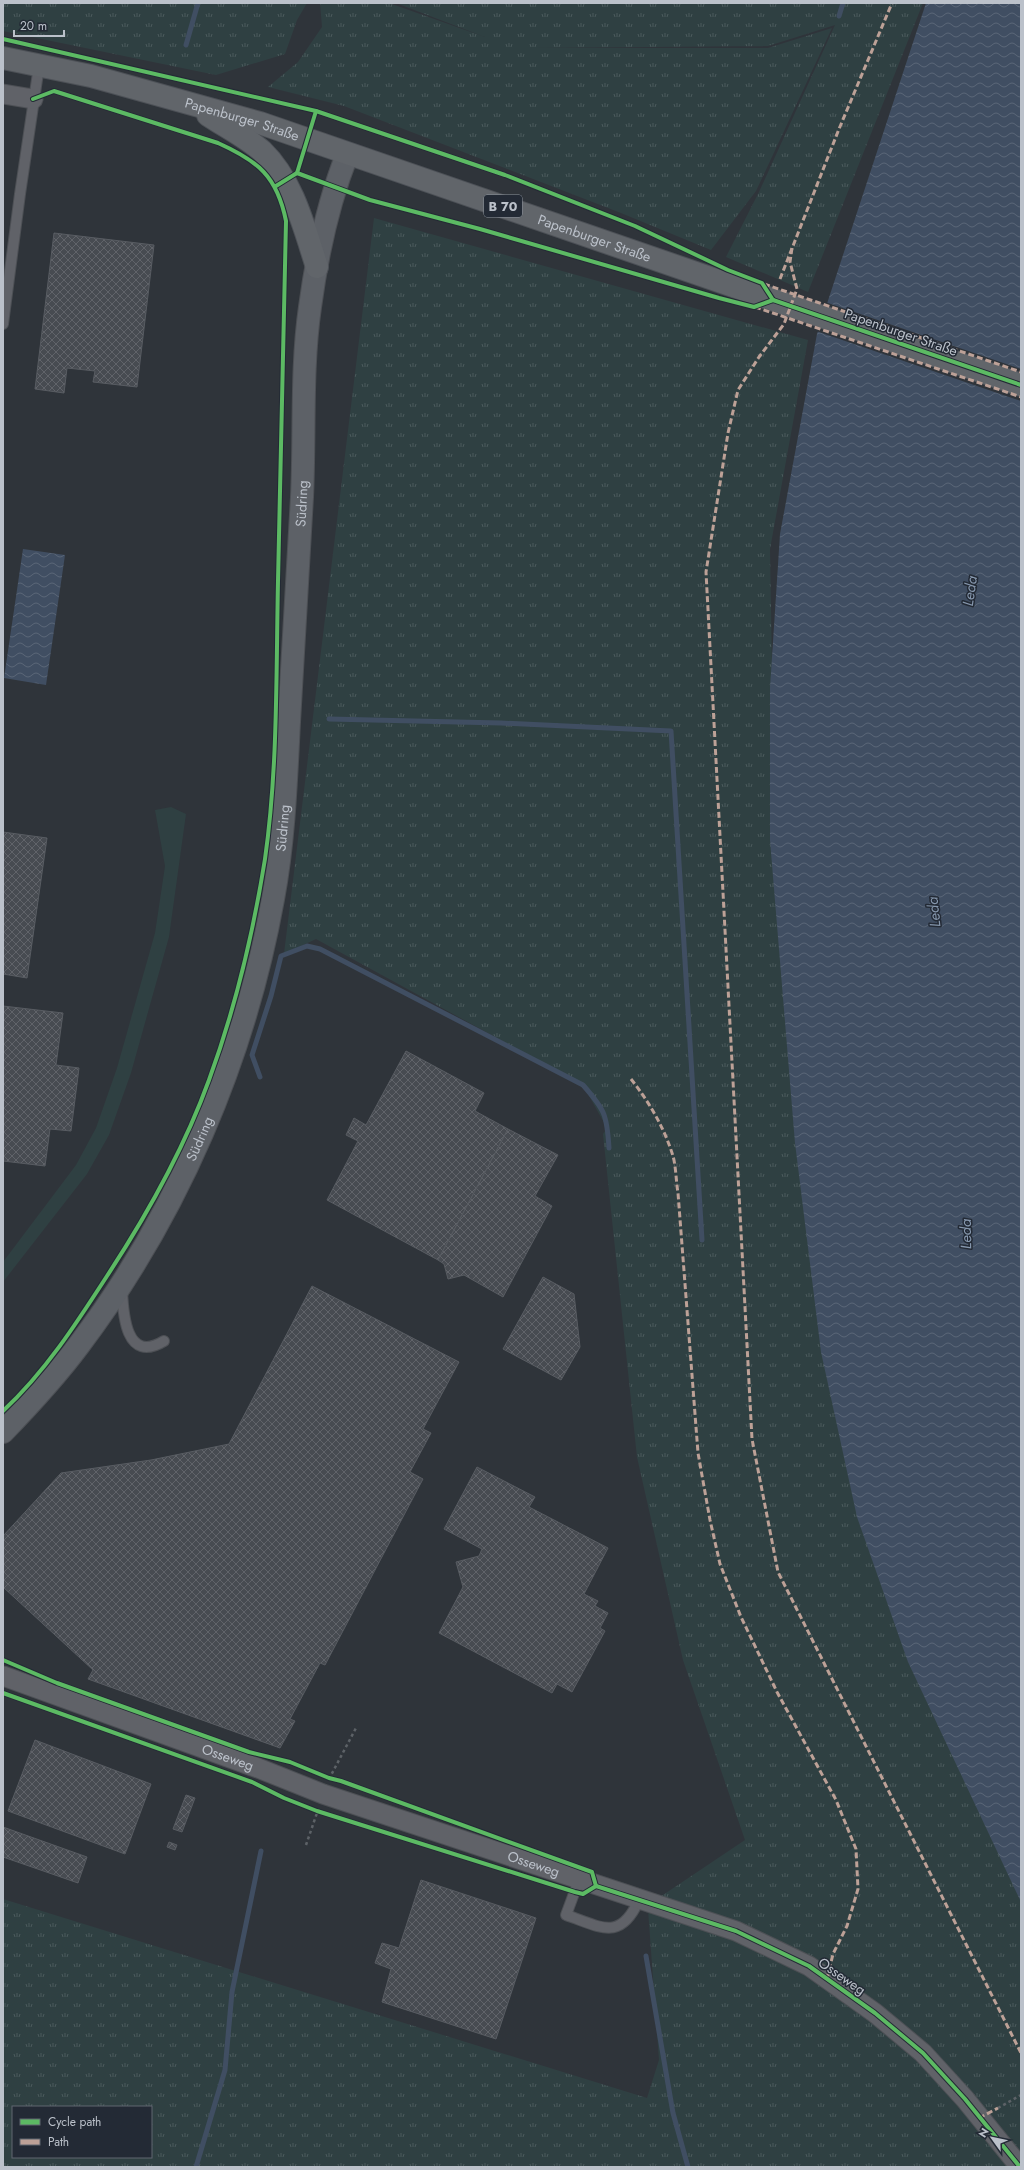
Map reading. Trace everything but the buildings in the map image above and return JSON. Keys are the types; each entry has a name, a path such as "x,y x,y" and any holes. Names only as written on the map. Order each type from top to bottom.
{"main road":[{"name":"Papenburger Straße","path":"3,58 91,76 260,123 347,155 1021,385"},
{"path":"190,104 261,151 278,169 303,224 317,267"},
{"name":"Südring","path":"3,1432 42,1391 80,1344 122,1284 157,1224 188,1164 215,1105 240,1037 259,968 274,896 282,831 302,491 306,362 310,308 317,267 335,187 347,155"}],"street":[{"path":"3,94 33,99"},
{"name":"Osseweg","path":"3,1676 258,1768 323,1794 736,1931 809,1966 875,2013 923,2053 965,2099 1020,2167"}],"lane":[{"path":"3,324 33,99 39,66"},
{"path":"122,1284 125,1325 134,1342 141,1347 149,1347 164,1340"},
{"path":"579,1880 566,1915 596,1926 609,1928 620,1927 630,1916 639,1900"}],"path":[{"path":"998,2108 1021,2096"}],"green space":[{"path":"3,3 307,3 297,20 285,54 216,75 3,31"},
{"path":"320,3 389,3 485,37 396,3 923,3 808,292 726,257 759,192 835,25 768,46 532,48 768,48 832,28 756,191 711,250 621,213 344,106 268,87 298,62 322,27"},
{"path":"374,218 808,340 770,549 774,790 1021,1902 1021,2167 3,2167 3,1899 647,2098 659,2060 648,1909 654,1901 745,1840 683,1660 637,1457 603,1134 607,1128 583,1085 316,939 284,954"},
{"path":"171,807 186,814 169,937 131,1073 109,1135 87,1174 3,1282 3,1262 76,1165 96,1128 117,1068 155,933 165,866 155,810"}],"water":[{"name":"Leda","path":"926,3 1021,3 1021,1902 908,1662 857,1517 821,1352 795,1143 770,840 770,688 780,534 817,334"},
{"path":"23,549 65,555 46,685 4,678"}],"pier":[{"path":"825,302 1021,369 1021,401 816,331"}],"waterway":[{"path":"186,45 198,3"},
{"path":"839,16 843,3"},
{"path":"329,719 501,723 671,731 702,1240"},
{"path":"260,1077 252,1055 271,996 281,956 307,946 320,949 583,1085 604,1114 609,1148"},
{"path":"196,2167 225,2070 232,1992 261,1851"},
{"path":"646,1956 673,2113 688,2167"}],"marked path":[{"path":"780,279 839,129 892,3"},
{"path":"792,248 790,262 797,289 784,324 759,357 738,390 728,433 706,572 752,1439 778,1572 1021,2053"},
{"path":"764,284 1021,372"},
{"path":"755,307 1021,397"},
{"path":"631,1079 655,1115 665,1135 674,1160 678,1193 698,1453 710,1520 720,1564 741,1617 777,1692 836,1800 856,1849 858,1889 847,1926 833,1954 827,1979"},
{"path":"979,2118 998,2108"}],"cycle path":[{"path":"3,39 316,111 505,175 635,226 728,270 762,283 773,300"},
{"path":"3,1411 33,1380 59,1347 84,1312 122,1253 164,1181 188,1131 209,1080 235,999 249,943 265,859 272,790 276,686 286,221 277,192 264,172 255,164 244,156 218,143 54,91 33,99"},
{"path":"276,186 297,173 316,111"},
{"path":"297,173 370,200 480,229 719,298 754,307 773,300"},
{"path":"773,300 1021,385"},
{"path":"3,1660 57,1683 249,1752 290,1762 329,1778 341,1781 592,1872 596,1886"},
{"path":"3,1693 252,1782 284,1798 317,1811 575,1892 583,1894 596,1886"},
{"path":"596,1886 736,1931 809,1966 875,2013 923,2053 965,2099 1020,2167"}]}
